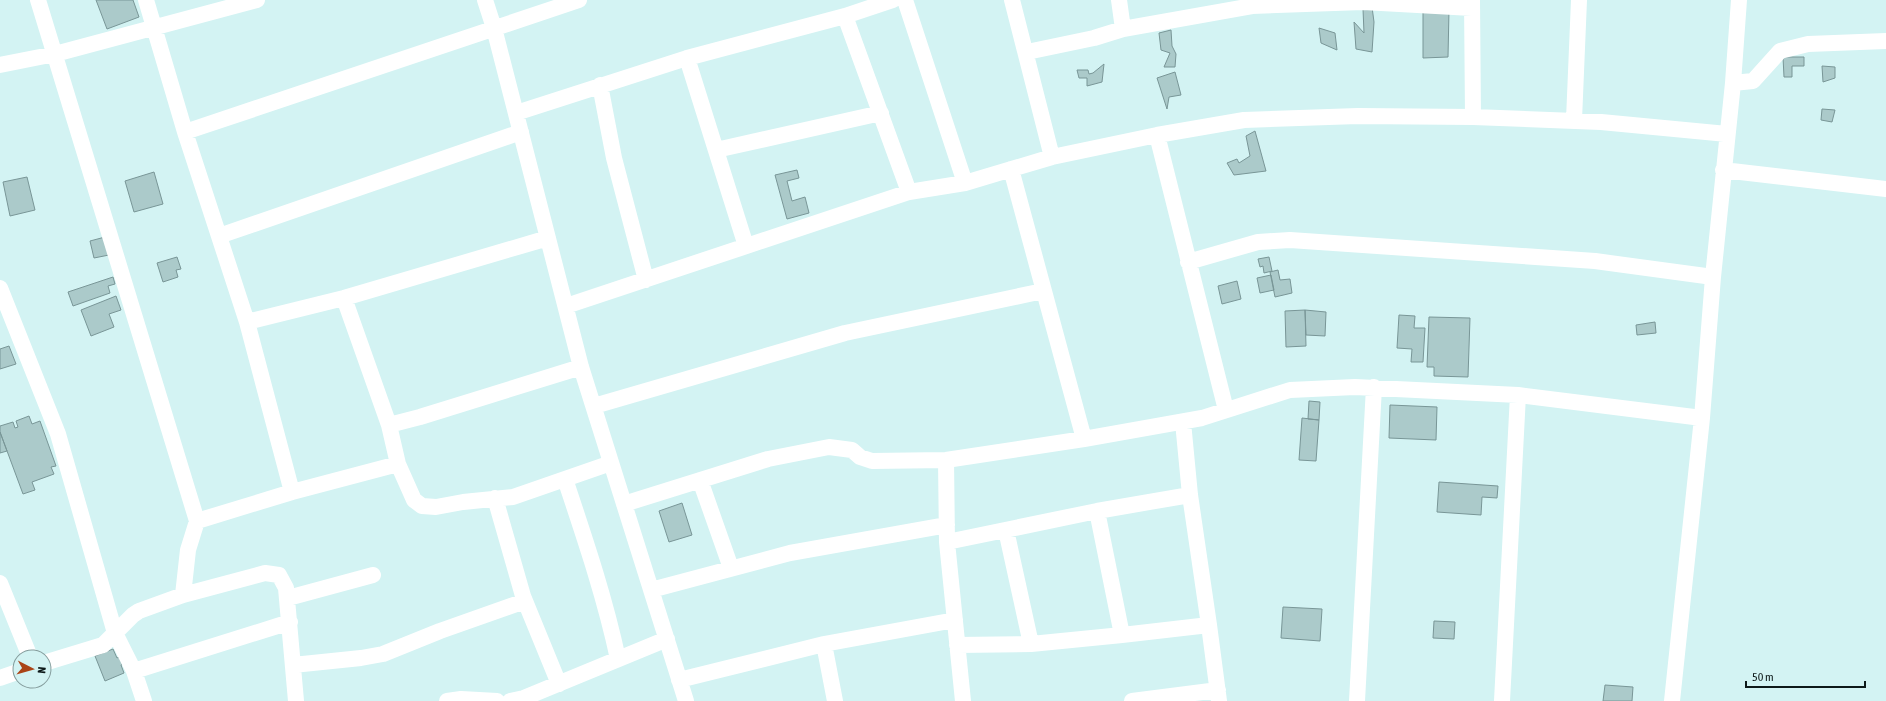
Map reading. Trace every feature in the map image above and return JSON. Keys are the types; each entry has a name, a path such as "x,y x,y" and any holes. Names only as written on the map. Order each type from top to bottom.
{"street":[{"path":"38,0 197,521 188,550 183,595"},
{"path":"146,0 184,132 247,322 292,492"},
{"path":"0,65 55,54 257,0"},
{"path":"485,0 494,28 581,367 686,701"},
{"path":"184,132 580,0"},
{"path":"516,113 687,58 845,16 893,0"},
{"path":"905,0 965,183"},
{"path":"1012,0 1027,52 1052,157"},
{"path":"1119,0 1123,29"},
{"path":"1574,120 1579,0"},
{"path":"1672,701 1702,418 1712,276 1733,83 1739,0"},
{"path":"1027,52 1094,38 1123,29 1252,3 1363,1 1472,4 1473,117"},
{"path":"845,16 909,192"},
{"path":"1733,83 1753,82 1780,51 1808,44 1886,41"},
{"path":"687,58 746,246"},
{"path":"600,85 614,158 646,280"},
{"path":"716,150 880,113"},
{"path":"566,306 909,192 965,183 1052,157 1157,135 1244,120 1358,116 1473,117 1574,120 1727,134"},
{"path":"219,236 521,132"},
{"path":"1157,135 1226,410"},
{"path":"1010,169 1084,439"},
{"path":"1723,170 1886,189"},
{"path":"247,322 344,298 548,238"},
{"path":"1188,262 1258,242 1290,240 1595,261 1712,276"},
{"path":"0,288 58,434 115,633 134,671 144,701"},
{"path":"594,406 845,333 1043,291"},
{"path":"344,298 389,425 398,464 414,500 422,506 436,508 495,498 513,497 611,462"},
{"path":"389,425 420,417 581,367"},
{"path":"624,504 768,459 829,448 852,450 860,457 872,461 946,460 1183,422 1202,418 1290,390 1374,387 1518,395 1702,418"},
{"path":"1357,701 1374,387"},
{"path":"1502,701 1518,395"},
{"path":"1132,701 1218,696 1210,625 1190,495 1183,422"},
{"path":"946,460 948,525 947,542 963,701"},
{"path":"197,521 292,492 398,464"},
{"path":"565,479 598,575 618,659"},
{"path":"700,480 731,568"},
{"path":"947,542 1097,511 1190,495"},
{"path":"495,498 515,572 525,601 559,684"},
{"path":"1097,511 1122,636"},
{"path":"651,590 790,553 948,525"},
{"path":"1006,530 1031,644"},
{"path":"52,661 103,645 133,615 139,611 183,595 265,573 272,573 279,575 286,588 288,598 296,701"},
{"path":"288,598 373,575"},
{"path":"0,582 27,649"},
{"path":"293,665 361,658 383,654 440,631 525,601"},
{"path":"679,680 824,644 955,620"},
{"path":"134,671 290,622"},
{"path":"957,645 1031,644 1122,636 1210,625"},
{"path":"510,701 524,698 666,639"},
{"path":"824,644 835,701"},
{"path":"0,678 12,674"},
{"path":"447,701 461,699 497,701"}],"building":[{"path":"96,0 133,0 139,17 107,29"},
{"path":"1372,7 1374,22 1372,52 1356,49 1354,22 1364,33 1363,9"},
{"path":"1449,10 1448,57 1423,58 1423,11"},
{"path":"1319,28 1335,33 1337,50 1321,43"},
{"path":"1171,30 1172,46 1176,54 1175,67 1164,67 1170,53 1161,50 1159,33"},
{"path":"1783,57 1804,57 1804,66 1792,66 1792,77 1784,77"},
{"path":"1104,64 1102,82 1087,86 1087,78 1079,78 1077,70 1088,70 1089,74 1093,73"},
{"path":"1822,66 1835,67 1835,78 1823,82"},
{"path":"1175,72 1181,95 1169,97 1167,109 1157,78"},
{"path":"1822,109 1835,110 1832,122 1821,120"},
{"path":"1255,131 1266,171 1234,175 1227,163 1237,159 1239,163 1250,156 1246,136"},
{"path":"797,170 799,178 787,181 792,201 805,197 809,213 787,219 775,175"},
{"path":"154,172 163,204 134,212 125,181"},
{"path":"27,177 35,210 10,216 3,182"},
{"path":"105,237 109,255 94,258 90,241"},
{"path":"177,257 181,269 176,270 178,277 163,282 157,263"},
{"path":"1269,257 1272,271 1264,273 1263,266 1260,267 1258,259"},
{"path":"1278,270 1280,280 1290,279 1292,293 1275,297 1270,272"},
{"path":"1271,275 1274,290 1260,293 1257,278"},
{"path":"113,277 115,284 108,286 110,293 73,306 68,292"},
{"path":"1237,281 1241,299 1222,304 1218,286"},
{"path":"116,296 121,310 109,314 114,327 91,336 81,310"},
{"path":"1305,310 1326,312 1325,336 1306,335"},
{"path":"1305,310 1306,346 1286,347 1285,311"},
{"path":"1399,315 1415,316 1414,328 1425,328 1423,362 1411,362 1412,349 1397,348"},
{"path":"1429,317 1470,318 1468,377 1434,376 1434,367 1427,367"},
{"path":"1655,322 1656,333 1637,335 1636,325"},
{"path":"9,346 16,364 0,369 0,349"},
{"path":"1309,401 1320,402 1319,420 1308,419"},
{"path":"1390,405 1437,407 1436,440 1389,438"},
{"path":"29,416 32,424 40,421 56,466 51,467 54,474 32,482 35,490 23,494 0,432 0,426 13,422 15,428 18,427 16,421"},
{"path":"1302,418 1319,420 1316,461 1299,460"},
{"path":"0,432 7,451 0,453"},
{"path":"1439,482 1498,486 1497,498 1482,497 1481,515 1437,512"},
{"path":"682,503 692,535 669,542 659,511"},
{"path":"1283,607 1322,609 1320,641 1281,638"},
{"path":"1434,621 1455,622 1454,639 1433,638"},
{"path":"113,649 117,658 123,655 126,663 121,665 124,673 105,681 95,656"},
{"path":"1605,685 1633,687 1632,701 1603,701"}]}
